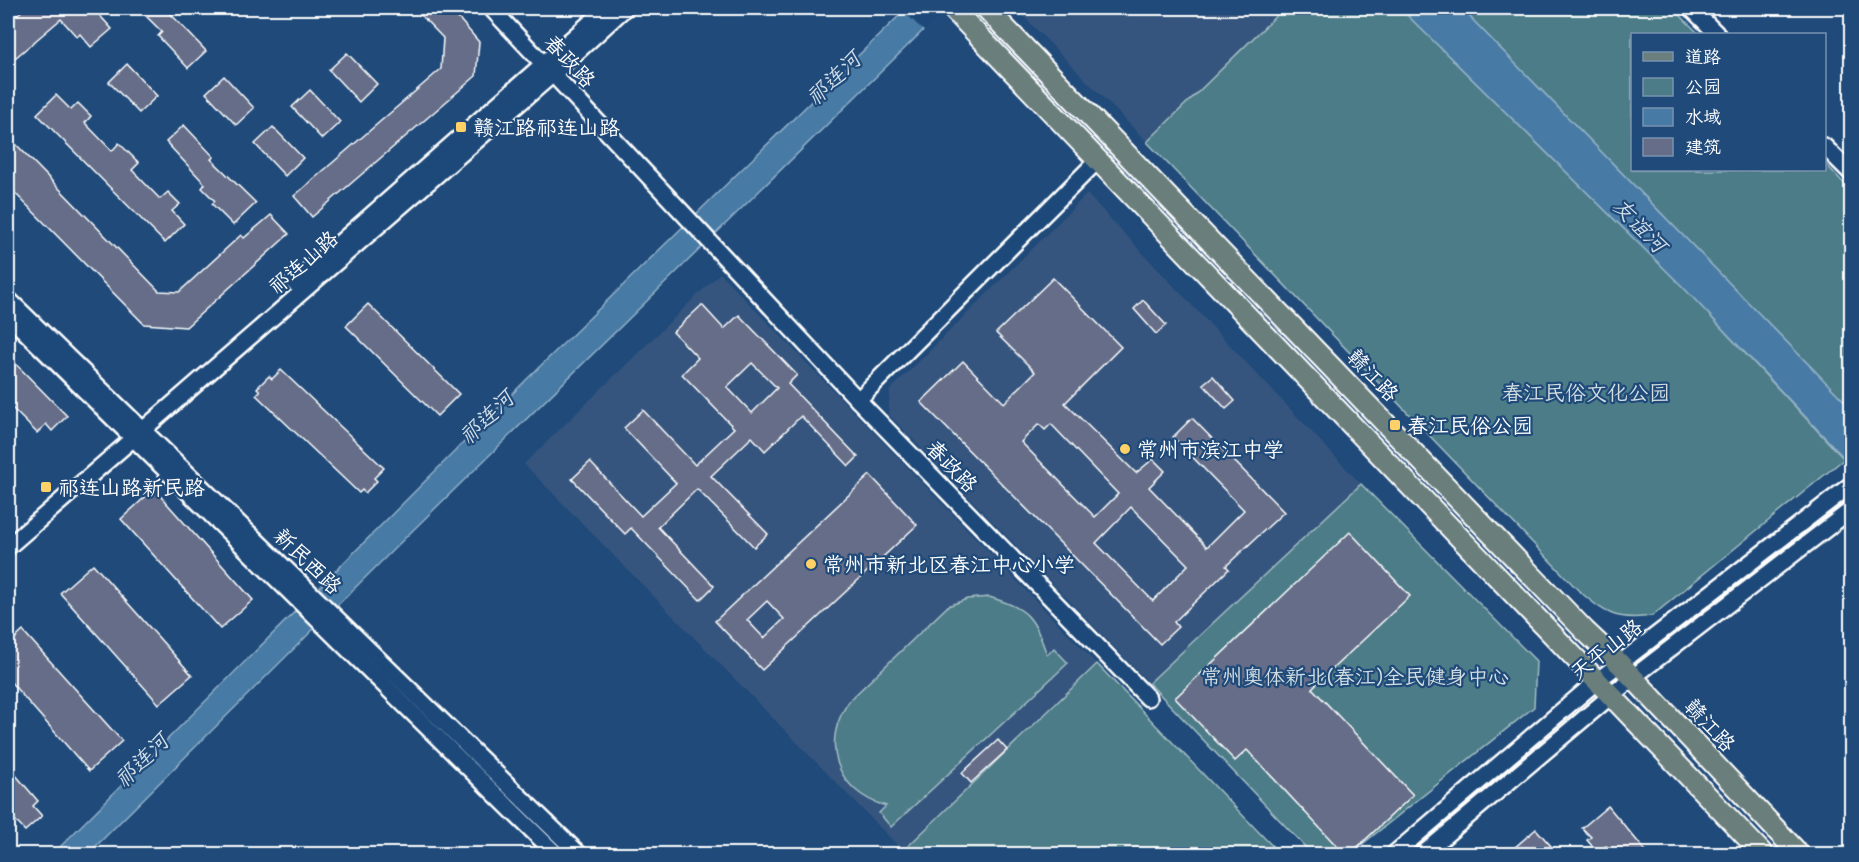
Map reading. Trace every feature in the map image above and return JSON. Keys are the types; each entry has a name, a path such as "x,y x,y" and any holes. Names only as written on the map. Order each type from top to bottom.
{"main road":[{"path":"952,8 1763,855"},
{"name":"赣江路","path":"986,8 1585,632 1626,671 1799,855"}],"street":[{"name":"春政路","path":"491,8 858,400 1148,698"},
{"name":"祁连山路","path":"549,69 607,8"},
{"name":"祁连山路","path":"8,534 133,430 549,69 625,8"},
{"path":"1691,8 1716,33"},
{"path":"1826,148 1851,174"},
{"path":"858,400 1099,159"},
{"name":"新民西路","path":"8,298 133,430"},
{"name":"新民西路","path":"8,315 133,430 297,590 579,855"},
{"name":"祁连山路","path":"8,547 133,430"},
{"name":"天平山路","path":"1626,671 1851,484"},
{"name":"天平山路","path":"1394,855 1603,688 1851,509"},
{"name":"新民西路","path":"337,628 556,855"},
{"name":"天平山路","path":"1423,855 1603,688"}],"shaded area":[{"path":"1015,8 1284,8 1147,142"},
{"name":"常州市滨江中学","path":"1087,194 1361,484 1149,683 888,414 890,390"},
{"name":"常州市新北区春江中心小学","path":"720,273 1097,664 903,851 524,464"}],"green space":[{"name":"春江民俗文化公园","path":"1284,8 1400,8 1683,287 1844,459 1652,616 1629,617 1612,614 1588,599 1147,142"},
{"path":"1461,8 1673,8 1698,33 1631,33 1631,171 1826,171 1826,164 1851,191 1851,408"},
{"name":"常州奥体新北(春江)全民健身中心","path":"1361,484 1536,661 1534,707 1350,854 1312,854 1149,683"},
{"path":"989,597 1021,610 1038,631 1047,655 1054,648 1068,663 891,827 879,813 886,806 869,799 855,789 844,777 838,764 835,748 836,732 841,716 850,700 948,606 967,599"},
{"name":"常州奥体新北(春江)全民健身中心","path":"1097,664 1280,854 900,854 903,851"}],"water":[{"path":"907,8 946,8 407,536 88,854 53,854 526,380"},
{"name":"友谊河","path":"1400,8 1461,8 1851,408 1851,465 1683,287"}],"pier":[{"path":"949,8 925,32 901,9"}],"building":[{"path":"25,8 93,8 112,29 91,47 80,34 77,37 61,19 8,64 8,23"},
{"path":"138,8 165,8 206,51 188,68 158,36 162,32"},
{"path":"414,8 447,8 461,21 479,42 476,76 312,217 294,196 441,69 443,38"},
{"path":"347,53 377,84 359,102 329,70"},
{"path":"127,64 157,96 139,113 109,82"},
{"path":"224,76 254,108 236,125 206,93"},
{"path":"310,90 340,122 322,139 292,107"},
{"path":"56,95 71,110 78,103 91,116 85,123 112,151 119,143 139,163 132,170 160,199 168,192 180,204 172,211 184,224 165,243 37,114"},
{"path":"184,125 214,157 211,159 256,203 233,225 212,204 215,201 202,188 205,184 166,142"},
{"path":"273,127 303,158 285,176 255,144"},
{"path":"8,136 159,291 179,292 241,235 244,238 271,215 289,234 186,327 144,324 8,186"},
{"path":"1053,278 1121,347 1065,403 1136,473 1153,459 1165,471 1149,487 1207,547 1244,510 1173,437 1192,418 1284,512 1226,566 1229,569 1174,622 1178,627 1160,644 921,402 963,361 1004,403 1035,372 996,333","holes":["1039,424 1045,430 1051,424 1118,494 1095,517 1021,442","1131,507 1188,565 1153,601 1096,543"]},
{"path":"1143,300 1166,325 1156,334 1134,309"},
{"path":"368,304 459,394 437,416 346,326"},
{"path":"702,305 724,329 739,315 797,375 788,384 858,457 849,466 801,416 765,451 752,437 711,476 768,534 754,547 697,489 658,527 714,586 700,600 631,528 625,534 572,479 590,462 641,516 676,483 624,428 643,410 695,465 734,428 682,374 698,358 673,332","holes":["752,363 777,388 752,413 727,387"]},
{"path":"8,356 67,416 52,431 46,424 37,433 8,404"},
{"path":"281,370 384,468 374,478 377,481 365,493 362,490 359,493 256,395 260,391 257,388 269,376 272,379"},
{"path":"1213,376 1235,401 1226,409 1203,384"},
{"path":"870,475 917,525 762,670 715,621","holes":["767,601 784,619 764,638 747,620"]},
{"path":"154,489 253,600 220,629 121,519"},
{"path":"1350,532 1410,596 1312,688 1413,795 1349,855 1345,855 1247,750 1235,761 1175,698"},
{"path":"93,564 192,675 159,704 60,593"},
{"path":"23,631 122,741 89,771 8,679 8,645"},
{"path":"998,740 1007,750 971,783 962,773"},
{"path":"8,766 38,801 33,806 42,816 25,831 8,813"},
{"path":"1608,806 1649,855 1613,855 1606,846 1598,853 1587,840 1591,837 1582,828"},
{"path":"1536,829 1551,846 1541,855 1506,855"}],"place":[{"name":"赣江路祁连山路","path":"461,127"},
{"name":"春江民俗公园","path":"1395,425"},
{"name":"常州市滨江中学","path":"1125,449"},
{"name":"祁连山路新民路","path":"46,487"},
{"name":"常州市新北区春江中心小学","path":"811,564"}],"water label":[{"name":"祁连河","path":"833,78"},
{"name":"祁连河","path":"486,417"},
{"name":"祁连河","path":"141,760"}]}
